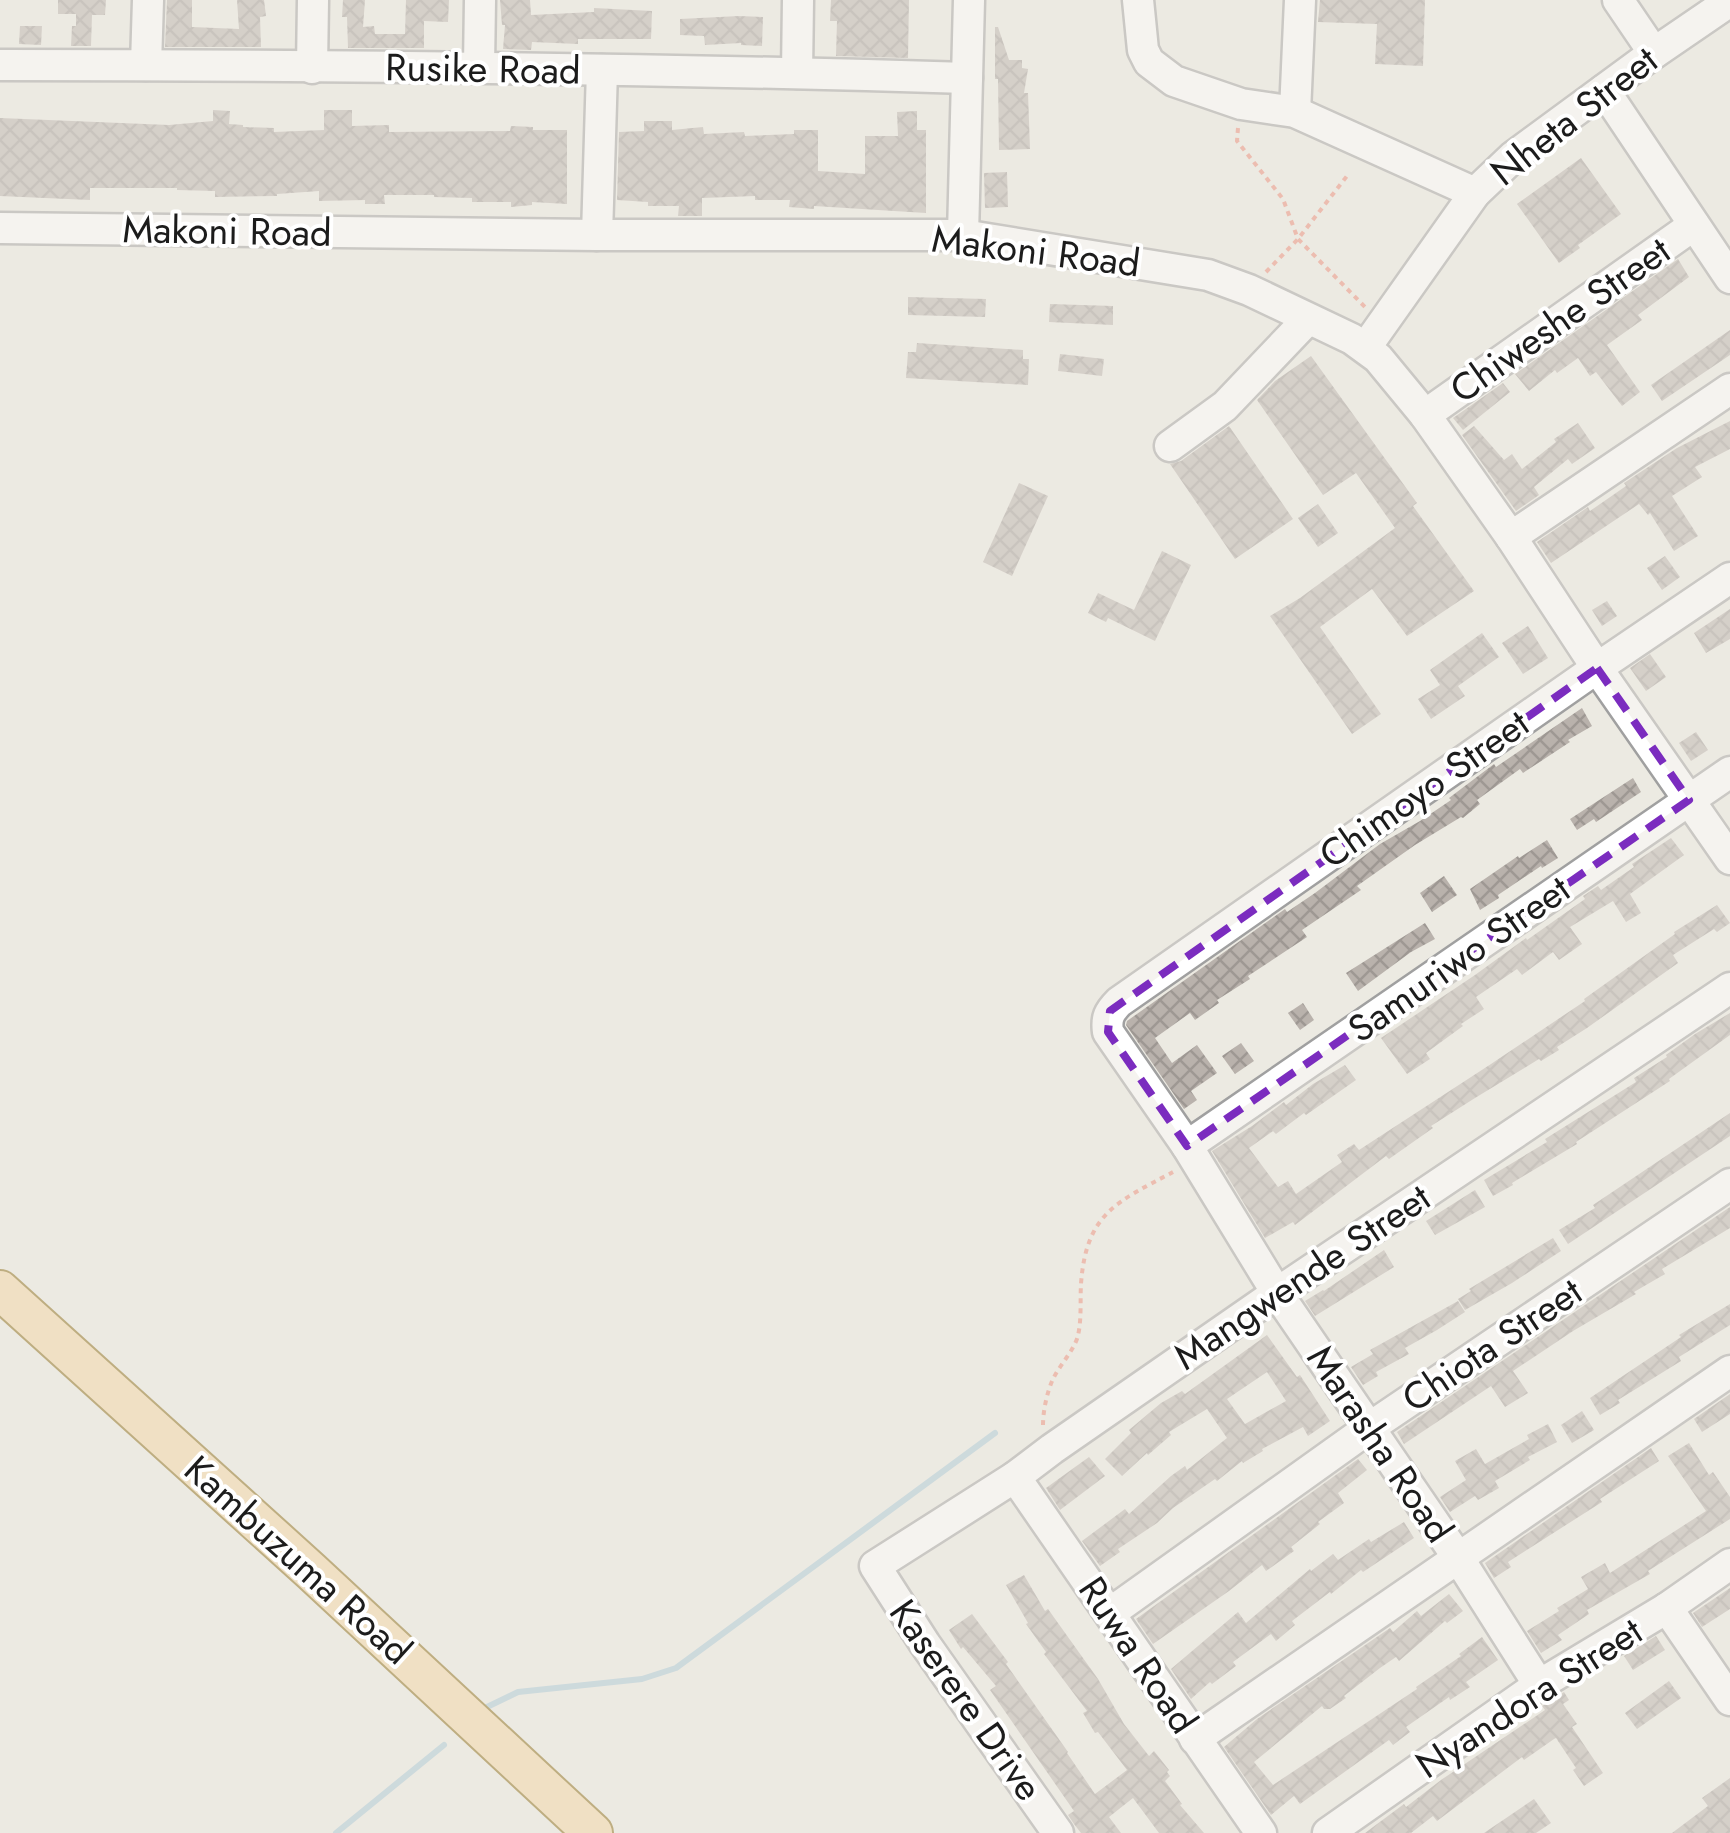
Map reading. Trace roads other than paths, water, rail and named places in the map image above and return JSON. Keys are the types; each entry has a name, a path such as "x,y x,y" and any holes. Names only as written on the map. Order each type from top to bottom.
{"main road":[{"name":"Kambuzuma Road","path":"0,1290 594,1833"}],"street":[{"path":"146,65 148,0"},
{"path":"312,68 313,0"},
{"path":"478,66 480,0"},
{"path":"797,73 798,0"},
{"path":"962,235 969,0"},
{"path":"1138,0 1148,62 1174,81 1241,104 1294,112 1475,193"},
{"path":"1294,112 1300,0"},
{"path":"1618,0 1654,53"},
{"name":"Nheta Street","path":"1375,336 1475,193 1514,156 1730,1"},
{"name":"Rusike Road","path":"0,65 478,66 966,78"},
{"path":"597,235 602,70"},
{"path":"1604,90 1730,278"},
{"name":"Chiweshe Street","path":"1425,415 1694,225"},
{"name":"Makoni Road","path":"0,228 962,235 1208,275 1308,319 1375,336 1730,859"},
{"path":"1170,446 1226,406 1308,319"},
{"path":"1512,537 1730,389"},
{"name":"Chimoyo Street","path":"1119,1002 1730,578"},
{"name":"Samuriwo Street","path":"1191,1153 1730,772"},
{"name":"Mangwende Street","path":"875,1566 1015,1478 1277,1293 1730,988"},
{"name":"Marasha Road","path":"1119,1002 1106,1021 1108,1032 1191,1153 1277,1293 1540,1685"},
{"name":"Chiota Street","path":"1110,1613 1369,1428 1730,1184"},
{"path":"1195,1739 1730,1372"},
{"name":"Ruwa Road","path":"1015,1478 1261,1833"},
{"name":"Nyandora Street","path":"1328,1833 1540,1685 1730,1564"},
{"name":"Kaserere Drive","path":"875,1566 1058,1833"},
{"path":"1666,1608 1730,1700"}],"waterway":[{"path":"487,1707 518,1692 642,1679 676,1668 995,1433"},
{"path":"336,1833 444,1745"}]}
